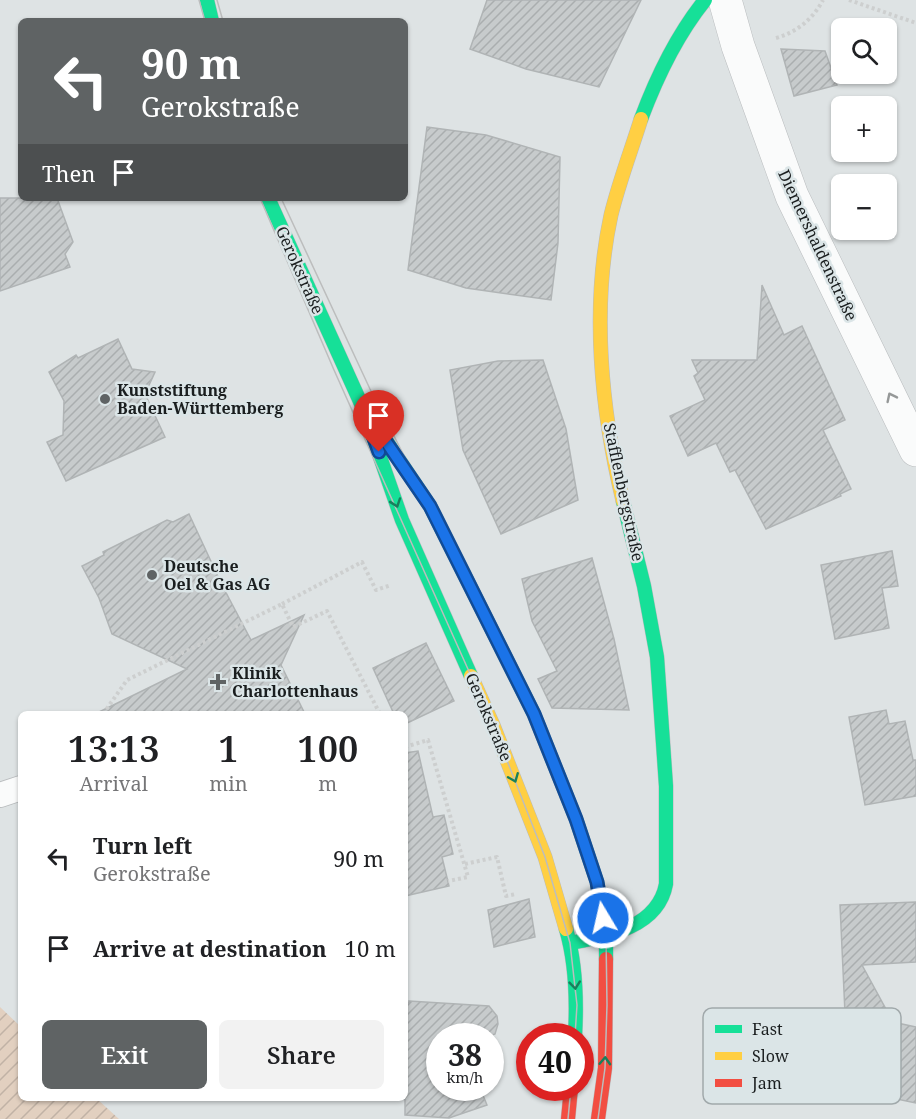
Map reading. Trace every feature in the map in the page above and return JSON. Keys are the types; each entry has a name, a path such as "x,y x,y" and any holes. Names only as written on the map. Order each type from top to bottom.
{"street":[{"path":"207,0 211,18"},
{"name":"Stafflenbergstraße","path":"570,944 606,936 650,916 663,897 667,856 666,791 653,629 615,466 608,417 603,342 605,258 614,206 640,120 677,38 705,0"},
{"name":"Diemershaldenstraße","path":"725,0 738,46 792,196 916,450"},
{"name":"Gerokstraße","path":"269,201 363,408 402,520 494,725 545,857 570,944 577,1005 576,1023"},
{"name":"Gerokstraße","path":"363,408 430,506 534,714 576,819 597,882 606,936 607,1005 605,1057 598,1119"},
{"path":"568,1119 570,1101"}],"lane":[{"path":"0,795 18,789"}],"path":[{"path":"767,40 789,34 798,28 815,12 823,0"},
{"path":"849,0 916,23"},
{"path":"105,711 127,680 362,562 376,590 390,585"},
{"path":"282,604 293,627 327,611 378,711"},
{"path":"408,746 428,740 465,864 468,877 448,881"},
{"path":"465,864 496,857 506,896 518,893"}],"shaded area":[{"path":"0,1007 18,1024 18,1101 99,1101 119,1119 0,1119"}],"building":[{"path":"487,0 641,0 599,87 526,69 470,49"},
{"path":"781,49 825,51 831,68 831,84 837,85 794,96"},
{"path":"427,127 486,135 560,157 558,243 551,300 466,288 408,270"},
{"path":"0,198 18,198 18,201 58,201 73,242 65,254 70,267 0,291"},
{"path":"762,285 784,335 802,326 845,420 823,430 851,489 840,494 841,496 766,529 735,470 730,472 716,443 688,456 670,416 705,400 694,376 698,373 692,360 757,360"},
{"name":"Kunststiftung Baden-Württemberg","path":"118,339 132,369 155,372 145,394 165,437 66,481 47,442 63,435 64,401 49,372 76,355 78,358"},
{"path":"543,360 566,429 578,500 501,534 463,450 450,370 498,361"},
{"path":"189,514 251,640 304,615 281,665 304,711 101,711 187,669 112,634 99,598 82,566 104,555 103,552 167,520 173,522"},
{"path":"892,551 898,586 882,588 889,628 835,639 821,565"},
{"path":"592,558 614,639 629,710 552,708 538,679 557,671 532,621 522,579"},
{"path":"426,643 454,701 408,723 408,711 393,711 373,668"},
{"path":"886,710 889,724 905,721 913,760 916,760 916,796 865,805 849,717"},
{"path":"418,751 433,817 444,815 453,854 442,857 449,886 408,895 408,753"},
{"path":"529,899 535,937 494,947 488,910"},
{"path":"916,902 916,962 862,965 885,1008 845,1008 840,905"},
{"path":"409,1001 489,1006 497,1016 498,1023 426,1023 426,1101 485,1101 487,1105 449,1118 405,1115 405,1101 408,1101"},
{"path":"901,1024 916,1027 916,1103 901,1100"}],"tram line":[{"path":"199,0 204,18"},
{"path":"217,0 222,18"},
{"path":"261,201 334,370 493,725 545,857 570,943 577,1005 576,1023"},
{"path":"282,201 370,389 534,714 576,819 597,882 606,936 605,1068 598,1119"},
{"path":"568,1119 570,1101"}],"traffic: fast":[{"path":"207,0 211,18"},
{"path":"641,119 668,57 705,0"},
{"path":"269,201 363,408 402,520 471,676"},
{"path":"387,442 430,506 534,714 576,819 597,882 606,936 606,959"},
{"path":"570,943 615,933 642,920 653,911 661,899 666,884 666,786 657,657 644,586 623,501"},
{"path":"566,929 575,982 575,1023"}],"traffic: slow":[{"path":"623,501 604,395 600,322 601,286 611,215 641,119"},
{"path":"471,676 493,725 545,857 566,929"}],"traffic: jam":[{"path":"598,1119 605,1068 606,959"},
{"path":"568,1119 570,1101"}],"place":[{"name":"Kunststiftung Baden-Württemberg","path":"105,399"},
{"name":"Deutsche Oel & Gas AG","path":"152,575"},
{"name":"Klinik Charlottenhaus","path":"218,682"}],"route":[{"path":"379,452 363,408 430,506 534,714 576,819 597,882 603,918"}]}
